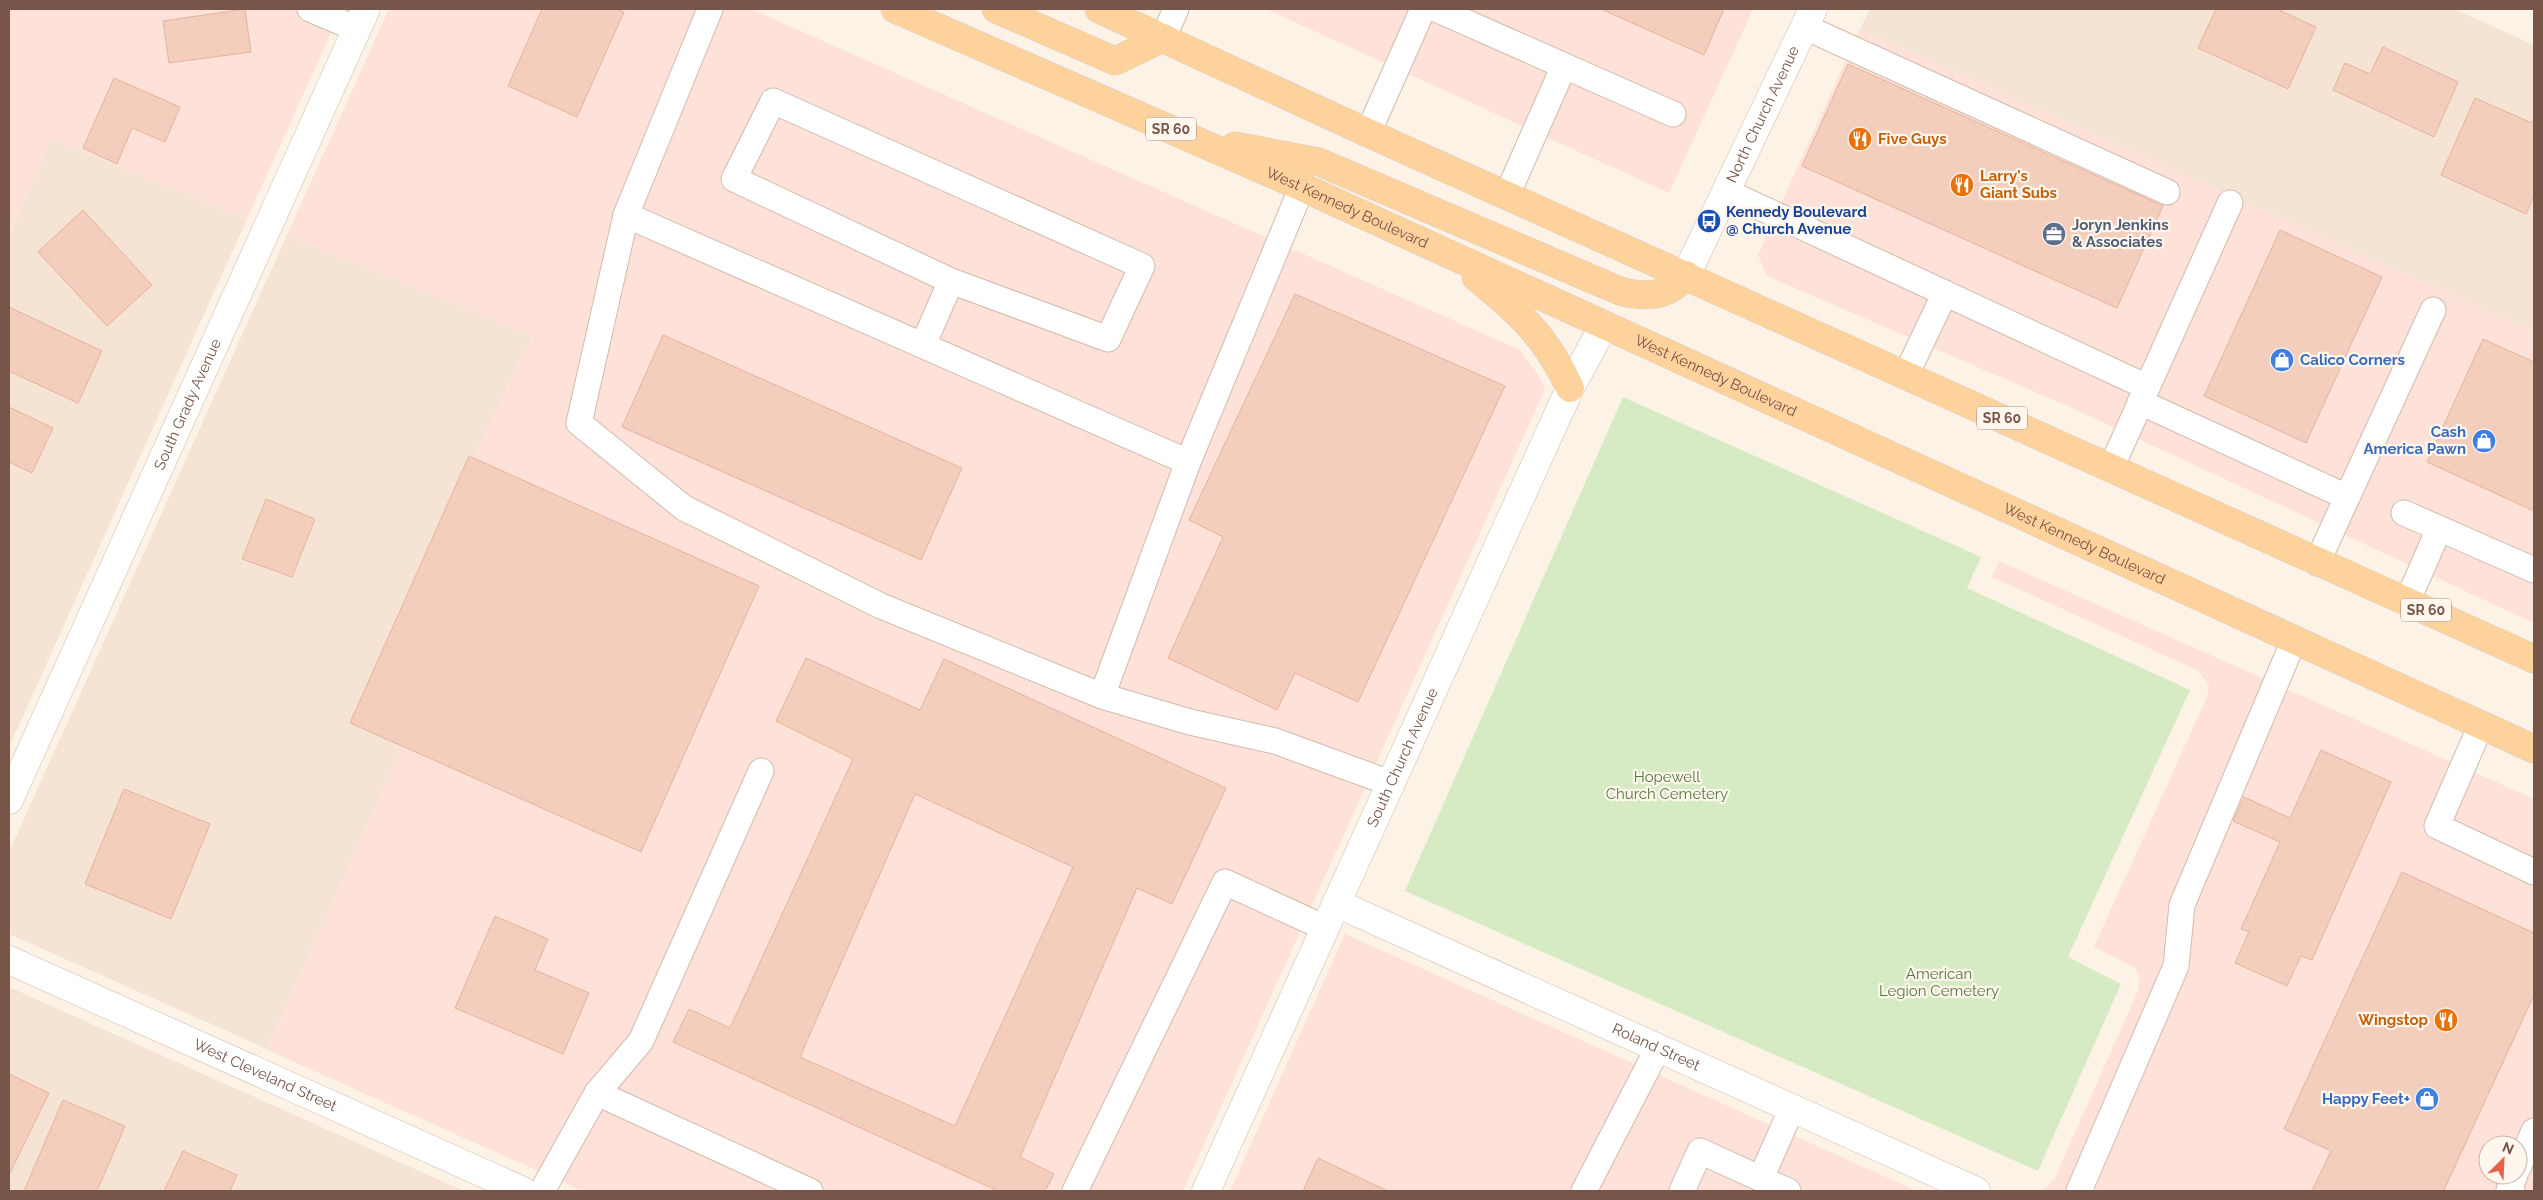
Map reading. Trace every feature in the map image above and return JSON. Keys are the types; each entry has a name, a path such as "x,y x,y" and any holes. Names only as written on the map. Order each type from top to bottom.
{"main road":[{"name":"West Kennedy Boulevard","path":"895,9 1302,187 2534,749"},
{"path":"996,9 1115,60 1163,38"},
{"name":"SR 60","path":"1099,9 1368,133 1686,275 2317,562 2533,655"},
{"path":"1187,136 1319,162 1620,291 1635,295 1659,294 1679,284 1686,275"},
{"path":"1445,253 1514,308 1539,334 1557,360 1570,388"}],"street":[{"name":"North Church Avenue","path":"1686,275 1809,18"},
{"name":"South Grady Avenue","path":"9,800 361,19"},
{"name":"South Church Avenue","path":"1206,1191 1570,388 1604,325"},
{"name":"Roland Street","path":"1336,903 1792,1108 1950,1186 1976,1191"},
{"name":"West Cleveland Street","path":"9,960 523,1191"}],"lane":[{"path":"310,9 361,19"},
{"path":"710,9 626,215 578,423 684,508 881,606 1102,696 1190,722 1275,741 1390,783"},
{"path":"1163,38 1176,9"},
{"path":"1368,133 1423,9"},
{"path":"1436,9 1673,114"},
{"path":"1809,18 2167,192"},
{"path":"1507,195 1564,66"},
{"path":"773,101 1142,266 1108,339 951,281 734,179 773,101"},
{"path":"1102,696 1188,462 1302,187"},
{"path":"1727,192 1945,293 2347,497"},
{"path":"2111,468 2230,203"},
{"path":"626,215 1188,462"},
{"path":"923,345 951,281"},
{"path":"1906,375 1945,293"},
{"path":"2317,562 2433,310"},
{"path":"2404,514 2534,570"},
{"path":"2407,602 2439,529"},
{"path":"2079,1191 2176,966 2182,905 2294,640"},
{"path":"2480,724 2437,826 2534,872"},
{"path":"542,1191 597,1093 641,1041 762,771"},
{"path":"1075,1191 1225,882 1325,928"},
{"path":"1584,1191 1658,1048"},
{"path":"597,1093 810,1191"},
{"path":"1761,1178 1792,1108"},
{"path":"2528,1145 2534,1131"},
{"path":"1682,1191 1700,1151 1788,1191"}],"shaded area":[{"path":"9,9 342,9 247,219 51,139 9,237"},
{"path":"389,9 751,9 1520,350 1538,374 1545,389 1183,1191 583,1191 267,1050 445,649 389,630 533,336 287,235"},
{"path":"1266,9 1753,9 1669,193"},
{"path":"1870,9 2454,9 2534,45 2534,332 1860,29"},
{"path":"1860,29 2534,332 2534,623 2072,408 1767,276 1758,255"},
{"path":"51,139 247,219 9,747 9,237"},
{"path":"287,235 533,335 389,630 446,649 267,1049 9,934 9,852"},
{"path":"1999,561 2534,799 2534,1191 2036,1191 2046,1188 2055,1178 2138,991 2140,978 2135,968 2094,947 2207,697 2209,685 2199,671 1992,577"},
{"path":"1345,934 1917,1191 1230,1191"},
{"path":"9,987 464,1191 9,1191"}],"green space":[{"name":"Hopewell Church Cemetery","path":"1623,397 1981,557 1967,588 2190,690 2068,957 2121,984 2038,1171 1405,891"}],"building":[{"path":"245,9 251,52 169,63 163,21"},
{"path":"542,9 616,9 624,12 577,117 508,86"},
{"path":"1601,9 1724,9 1704,55"},
{"path":"2216,9 2277,9 2316,27 2288,89 2198,48"},
{"path":"2383,47 2458,82 2434,137 2333,90 2345,63 2370,74"},
{"path":"1848,64 2163,206 2117,308 1802,166"},
{"path":"114,78 180,107 165,142 132,128 117,164 83,148"},
{"path":"2475,98 2532,123 2534,119 2534,196 2526,214 2441,175"},
{"path":"83,210 152,285 107,326 38,252"},
{"path":"2280,230 2382,277 2306,443 2204,396"},
{"path":"1295,294 1505,386 1358,702 1295,673 1277,710 1168,658 1223,537 1189,520"},
{"path":"9,307 102,351 78,403 9,371"},
{"path":"663,335 962,468 921,560 622,427"},
{"path":"2483,339 2534,362 2534,511 2427,462"},
{"path":"9,407 53,428 32,473 9,462"},
{"path":"469,456 759,586 641,852 350,723"},
{"path":"266,499 315,519 292,577 242,559"},
{"path":"806,658 920,710 944,659 1226,788 1172,904 1137,888 1020,1157 1054,1174 1045,1191 998,1191 673,1042 689,1009 730,1028 853,759 776,721","holes":["915,794 1073,867 955,1126 800,1057"]},
{"path":"2321,750 2391,782 2312,960 2301,956 2287,986 2235,963 2249,932 2241,929 2280,842 2233,821 2244,797 2290,818"},
{"path":"124,789 210,824 171,919 85,884"},
{"path":"2402,872 2534,933 2534,995 2444,1190 2447,1191 2312,1191 2331,1151 2284,1129"},
{"path":"495,916 548,939 535,970 589,993 563,1054 455,1008"},
{"path":"9,1074 49,1093 9,1175"},
{"path":"63,1100 125,1126 97,1191 24,1191"},
{"path":"183,1151 237,1175 230,1191 164,1191"},
{"path":"1318,1158 1379,1187 1388,1191 1303,1191"}],"place":[{"name":"Five Guys","path":"1860,139"},
{"name":"Larry's Giant Subs","path":"1962,185"},
{"name":"Kennedy Boulevard @ Church Avenue","path":"1709,221"},
{"name":"Joryn Jenkins & Associates","path":"2054,234"},
{"name":"Calico Corners","path":"2282,360"},
{"name":"Cash America Pawn","path":"2484,441"},
{"name":"Wingstop","path":"2446,1020"},
{"name":"Happy Feet+","path":"2427,1099"}],"park label":[{"name":"American Legion Cemetery","path":"1939,982"}]}
